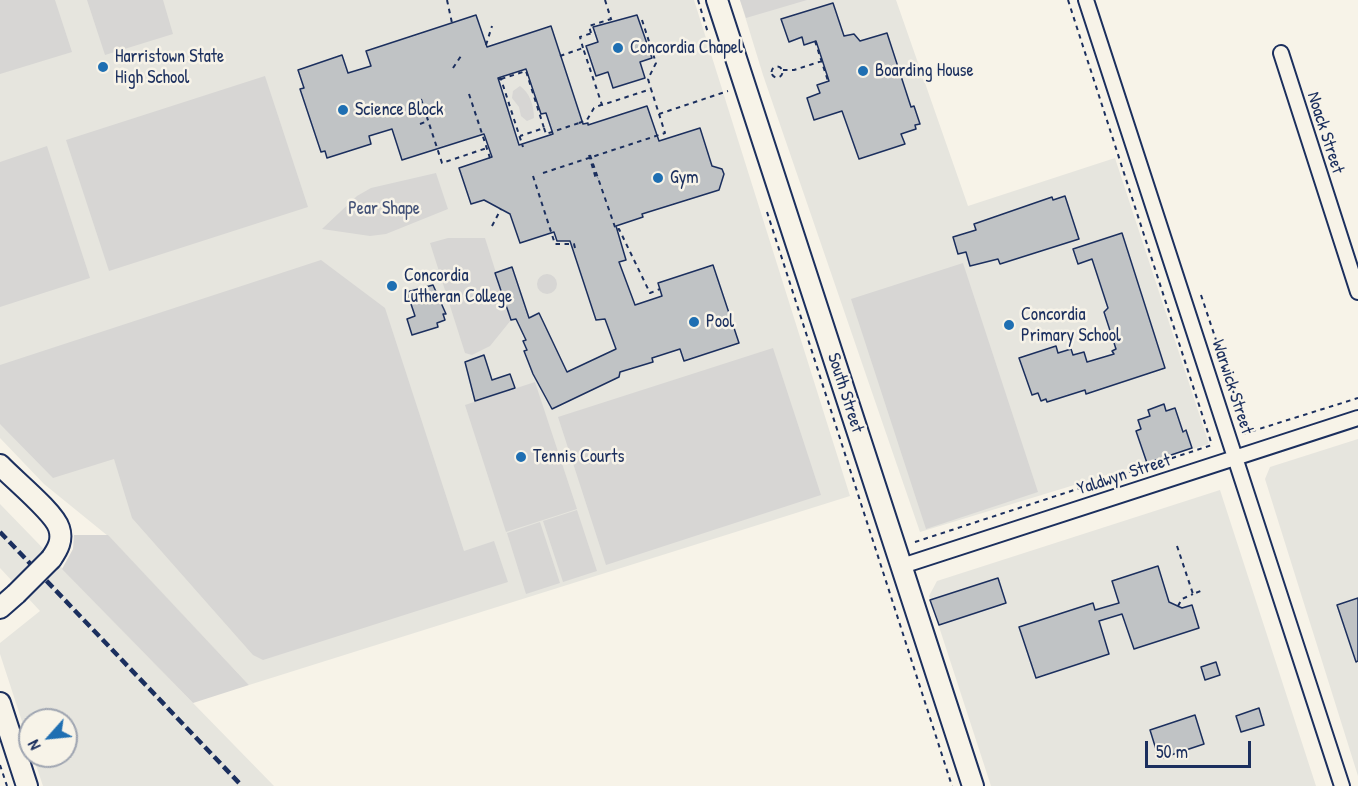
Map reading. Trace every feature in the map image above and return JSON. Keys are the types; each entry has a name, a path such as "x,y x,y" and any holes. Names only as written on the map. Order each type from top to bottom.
{"street":[{"name":"South Street","path":"717,0 973,786"},
{"name":"Warwick Street","path":"1086,0 1342,786"},
{"name":"Noack Street","path":"1281,53 1358,292"},
{"name":"Yaldwyn Street","path":"902,566 1358,418"},
{"path":"0,465 54,519 59,528 59,548 51,559 0,608"},
{"path":"0,703 27,786"}],"path":[{"path":"447,0 452,23"},
{"path":"602,105 580,37 593,33 589,26 611,20 605,0"},
{"path":"1068,0 1212,445"},
{"path":"543,173 665,133 648,79 656,63 642,20"},
{"path":"486,45 492,26"},
{"path":"815,41 828,81"},
{"path":"560,56 583,48"},
{"path":"453,68 462,53"},
{"path":"783,70 794,70 822,61"},
{"path":"523,147 500,79 526,71 546,134 580,124 587,120 594,108 651,89"},
{"path":"659,114 728,91"},
{"path":"469,94 491,161"},
{"path":"421,99 442,163 487,148"},
{"path":"420,124 428,121"},
{"path":"520,136 544,128"},
{"path":"590,156 596,179 599,178 616,230 619,229 650,293 660,290"},
{"path":"533,176 555,244 574,244 575,248"},
{"path":"765,205 952,786"},
{"path":"492,226 501,209"},
{"path":"1201,295 1247,433"},
{"path":"915,542 1358,398"},
{"path":"1177,546 1193,594"},
{"path":"1178,606 1182,599 1203,590"},
{"path":"0,765 7,786"}],"shaded area":[{"name":"Concordia Lutheran College","path":"0,0 694,0 850,496 249,685 108,536 44,484 0,438"},
{"name":"Concordia Primary School","path":"740,0 896,0 968,206 1115,158 1209,444 920,532 763,75"},
{"path":"1358,439 1358,776 1265,479 1270,467"},
{"path":"1220,490 1316,786 991,786 929,596 937,581"},
{"path":"0,504 274,786 43,786 37,768 78,768 78,708 18,709 0,654 0,643 40,611 0,568"}],"green space":[{"path":"0,0 55,0 72,52 0,74"},
{"path":"87,0 163,0 173,34 105,55"},
{"path":"740,0 807,0 746,18"},
{"path":"265,76 308,207 109,271 66,140"},
{"path":"520,86 529,96 533,109 534,118 527,121 521,116 519,107 512,98 513,91"},
{"path":"47,146 90,278 0,307 0,162"},
{"name":"Pear Shape","path":"436,173 448,209 386,234 370,236 322,229 357,196 371,188"},
{"path":"448,238 485,238 511,320 490,346 472,355 465,353 430,243"},
{"path":"321,260 385,308 464,551 494,541 508,582 263,660 253,655 132,518 114,459 53,478 0,424 0,365"},
{"path":"963,263 1038,492 926,529 851,299"},
{"path":"547,274 554,277 557,284 554,291 547,294 540,291 537,284 540,277"},
{"path":"773,348 821,495 606,565 558,417"},
{"name":"Tennis Courts","path":"535,382 577,509 506,532 465,405"},
{"path":"577,510 597,571 563,582 543,521"},
{"path":"540,522 560,583 526,594 507,533"},
{"path":"74,535 108,535 249,685 193,703 62,569 73,549"}],"building":[{"name":"Boarding House","path":"833,3 844,36 854,34 860,41 887,33 911,107 914,106 920,124 915,125 916,129 901,134 905,144 859,159 842,111 814,120 807,98 820,93 817,85 829,81 816,41 804,45 802,37 789,42 781,19"},
{"path":"476,15 487,47 551,26 583,124 588,123 588,125 647,106 659,141 700,128 712,166 722,169 724,174 719,190 642,214 643,217 616,226 626,260 619,262 635,305 662,296 658,283 713,265 739,343 684,361 680,349 652,358 653,362 620,372 619,377 552,409 533,374 524,351 527,350 523,341 526,340 516,319 511,320 495,273 512,267 529,318 539,313 567,372 616,349 605,319 596,320 570,241 557,241 554,232 520,243 510,214 484,200 471,204 459,168 492,157 484,134 402,160 392,129 369,136 371,144 327,158 325,151 321,152 300,89 304,88 298,70 342,55 348,73 371,66 366,51","holes":["526,69 541,114 546,113 553,134 519,145 498,78"]},
{"name":"Concordia Chapel","path":"637,15 652,58 640,62 645,78 613,88 608,72 596,76 586,46 598,42 593,27"},
{"path":"1065,196 1079,239 1000,264 998,259 970,266 966,252 958,254 953,237 976,230 974,224 1052,197 1053,200"},
{"path":"1122,233 1165,368 1086,394 1085,390 1047,402 1046,399 1041,401 1038,393 1032,395 1019,358 1056,346 1058,353 1071,349 1073,355 1084,352 1087,362 1114,354 1112,351 1116,349 1104,312 1108,308 1092,259 1078,264 1073,249"},
{"path":"433,285 446,314 443,314 445,320 437,323 438,327 412,335 407,319 415,316 407,292"},
{"path":"484,355 492,380 510,374 515,388 475,401 465,362"},
{"path":"1164,404 1166,411 1175,408 1183,432 1186,430 1192,448 1147,463 1136,431 1141,429 1138,420 1150,416 1148,410"},
{"path":"1158,566 1169,602 1182,608 1192,605 1199,628 1134,649 1122,614 1099,621 1109,654 1036,678 1019,627 1093,603 1095,610 1119,603 1112,581"},
{"path":"998,578 1006,603 939,625 930,600"},
{"path":"1358,598 1358,661 1356,662 1337,605"},
{"path":"1216,662 1220,675 1205,680 1201,667"},
{"path":"1259,708 1264,725 1241,732 1236,716"},
{"path":"1195,715 1204,744 1159,759 1150,730"}],"railway":[{"path":"0,532 242,786"}],"place":[{"name":"Concordia Chapel","path":"618,48"},
{"name":"Harristown State High School","path":"103,67"},
{"name":"Boarding House","path":"863,71"},
{"name":"Science Block","path":"343,110"},
{"name":"Gym","path":"658,178"},
{"name":"Concordia Lutheran College","path":"392,286"},
{"name":"Pool","path":"694,322"},
{"name":"Concordia Primary School","path":"1009,325"},
{"name":"Tennis Courts","path":"521,457"}]}
